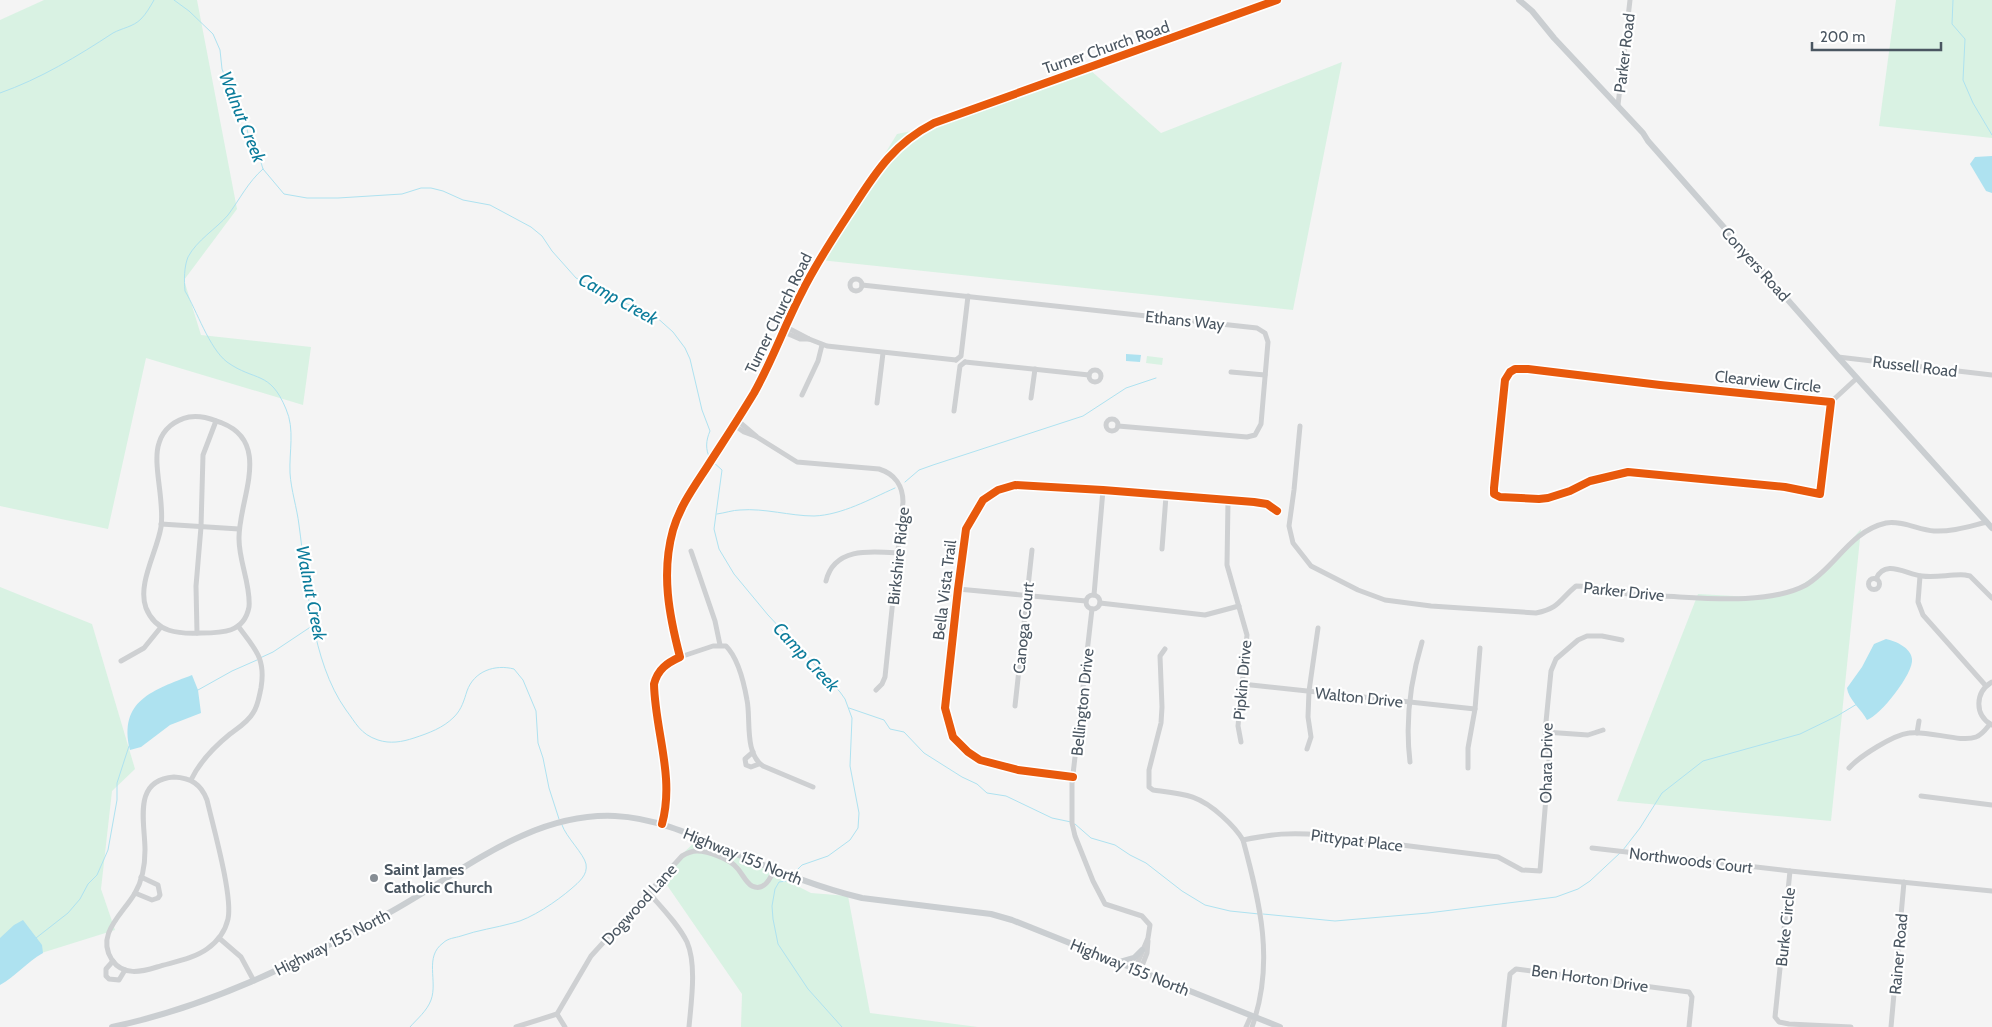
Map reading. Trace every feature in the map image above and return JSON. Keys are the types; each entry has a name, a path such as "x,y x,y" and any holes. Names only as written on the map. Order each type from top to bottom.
{"main road":[{"name":"Conyers Road","path":"1519,0 1532,11 1554,38 1618,105 1838,357 1992,528"},
{"name":"Highway 155 North","path":"112,1027 169,1012 254,981 385,915 489,853 538,828 570,819 616,816 637,818 662,824 813,884 862,898 991,914 1012,920 1280,1027"},
{"path":"1116,962 1130,960 1142,950"}],"street":[{"name":"Turner Church Road","path":"680,657 669,613 667,596 670,548 673,531 682,508 768,367 820,258 863,192 892,152 921,130 939,121 1254,10 1277,0"},
{"name":"Parker Road","path":"1618,105 1630,0"},
{"name":"Ethans Way","path":"862,285 1259,328 1265,333 1268,340 1260,427 1253,436 1118,426"},
{"path":"954,412 960,366 959,358 968,296"},
{"path":"786,326 822,345 883,353 959,358 966,362 1090,375"},
{"path":"784,332 800,339 809,339"},
{"path":"802,395 818,361 822,345"},
{"path":"877,403 883,353"},
{"name":"Russell Road","path":"1838,357 1992,375"},
{"path":"960,366 966,362"},
{"path":"1032,398 1035,369"},
{"name":"Clearview Circle","path":"1515,369 1831,402 1820,494 1785,487 1628,472 1590,481 1570,491 1548,498 1500,497 1494,494 1505,380 1510,372 1515,369"},
{"path":"1230,372 1265,375"},
{"path":"1831,402 1857,378"},
{"path":"199,416 229,426 237,432 244,440 250,454 250,471 239,529 241,558 250,605 246,617 238,626 225,632 176,633 161,627 148,613 144,594 161,524 162,499 157,456 162,437 174,423 186,418 199,416"},
{"name":"Birkshire Ridge","path":"737,420 757,437 797,462 877,469 891,475 899,484 904,498 884,680 876,690"},
{"path":"197,633 196,586 201,527 203,455 216,421"},
{"name":"Birkshire Ridge","path":"734,425 744,432 757,437"},
{"name":"Parker Drive","path":"1300,426 1289,526 1293,543 1304,559 1320,572 1358,590 1392,601 1431,606 1536,613 1550,610 1561,602 1576,586 1631,594 1719,599 1750,598 1789,592 1806,585 1824,572 1850,543 1880,525 1895,522 1935,531 1954,530 1987,522"},
{"name":"Bella Vista Trail","path":"1073,777 1018,770 980,760 968,752 953,737 945,708 958,589 966,529 983,500 998,490 1015,486 1103,490 1267,504 1277,511"},
{"path":"1094,595 1103,490"},
{"path":"1162,549 1166,496"},
{"name":"Pipkin Drive","path":"1228,501 1227,565 1247,634 1238,726 1241,742"},
{"path":"161,524 239,529"},
{"name":"Canoga Court","path":"1015,706 1032,550"},
{"path":"692,551 715,621 720,645"},
{"path":"826,581 831,567 843,558 869,551 898,553"},
{"path":"1876,579 1878,575 1890,568 1906,570 1920,576 1970,576 1992,598"},
{"path":"1920,576 1918,602 1923,615 1986,686"},
{"path":"958,589 1086,601"},
{"path":"1094,595 1099,598 1100,603 1098,607 1092,609 1087,606 1086,601 1088,596 1094,595"},
{"path":"1100,603 1205,615 1239,606"},
{"name":"Bellington Drive","path":"1092,609 1073,777 1072,823 1075,836 1093,882 1105,904 1142,916 1150,925 1147,953 1138,970"},
{"path":"191,780 199,765 208,754 250,717 258,703 263,664 255,648 238,626"},
{"path":"121,661 144,648 161,627"},
{"path":"1307,749 1311,737 1308,717 1318,628"},
{"name":"Ohara Drive","path":"1472,854 1498,857 1522,870 1540,871 1549,760 1545,732 1550,671 1556,659 1570,645 1587,636 1602,636 1622,640"},
{"path":"1410,762 1406,736 1409,703 1414,669 1422,642"},
{"path":"662,824 666,800 666,778 654,684 659,670 669,662 713,646 726,646 734,656 748,700 753,752 759,764 814,787"},
{"path":"1468,768 1468,748 1476,709 1480,648"},
{"path":"1165,649 1160,656 1161,723 1149,770 1149,788 1203,800 1238,830 1243,840 1264,930 1264,967 1252,1027"},
{"path":"1849,768 1856,760 1901,735 1917,732 1972,738 1981,734 1991,725 1983,718 1978,706 1979,697 1986,686 1992,682"},
{"name":"Walton Drive","path":"1242,684 1476,709"},
{"path":"1917,732 1919,721"},
{"path":"1545,732 1588,735 1602,730"},
{"path":"753,752 745,759 746,765 751,767 759,764"},
{"path":"174,777 191,780 200,787 207,800 228,903 227,921 219,938 208,948 196,955 144,971 126,970 113,961 107,945 108,933 135,893 141,877 145,855 142,811 146,795 152,786 163,779 174,777"},
{"path":"1921,796 1992,805"},
{"name":"Pittypat Place","path":"1243,840 1277,833 1293,832 1472,854"},
{"name":"Northwoods Court","path":"1592,848 1790,871"},
{"name":"Dogwood Lane","path":"557,1014 591,956 682,856 692,851 704,852 736,866 752,886 762,887 767,883 774,869"},
{"name":"Burke Circle","path":"1851,1027 1789,1024 1780,1022 1775,1017 1790,871 1992,891"},
{"path":"135,893 152,900 158,898 160,894 158,885 141,877"},
{"name":"Rainer Road","path":"1891,1027 1904,882"},
{"path":"649,893 672,920 687,943 691,961 692,980 689,1027"},
{"path":"219,938 241,957 254,981"},
{"path":"1138,970 1142,950 1148,938"},
{"path":"113,961 106,969 106,976 109,980 118,980 126,970"},
{"name":"Ben Horton Drive","path":"1504,1027 1510,974 1516,969 1689,992 1692,997 1689,1027"},
{"path":"516,1027 557,1014 565,1027"},
{"path":"1246,1027 1253,1017"}],"green space":[{"path":"44,0 197,0 237,209 184,280 201,335 311,347 303,405 146,358 108,529 0,506 0,20"},
{"path":"1896,0 1992,0 1992,138 1879,126"},
{"path":"1342,62 1293,310 820,260 897,134 941,125 1089,69 1161,133"},
{"path":"1147,356 1163,358 1162,365 1146,363"},
{"path":"1861,529 1831,821 1617,801 1698,594 1752,597 1795,590 1829,565"},
{"path":"0,587 92,624 135,769 112,791 101,889 115,930 0,966"},
{"path":"697,840 717,845 811,893 848,896 870,1013 978,1027 741,1027 742,994 660,875"}],"water":[{"path":"1992,156 1992,193 1986,191 1970,164 1975,157"},
{"path":"1126,354 1141,355 1140,362 1126,361"},
{"path":"1886,639 1906,648 1911,655 1911,665 1908,674 1887,703 1873,717 1867,720 1850,696 1847,688 1862,667 1874,644"},
{"path":"192,675 198,690 201,713 170,725 141,747 130,750 129,719 134,708 142,699 153,692"},
{"path":"23,920 42,945 43,953 0,985 0,938 14,925"}],"waterway":[{"path":"0,93 44,74 113,33 135,24 145,15 154,0"},
{"name":"Camp Creek","path":"174,0 189,11 213,34 220,50 222,69 227,82 233,89 243,111 249,138 256,146 263,169 284,194 307,198 338,198 402,194 421,188 431,188 463,200 490,205 531,227 542,236 552,251 576,278 620,301 654,315 673,332 685,348 690,359 702,410 710,431 707,445 707,452 710,458"},
{"path":"1953,0 1952,24 1965,39 1963,80 1973,103 1992,135"},
{"name":"Walnut Creek","path":"263,169 248,185 228,215 201,240 188,257 184,278 185,291 209,339 221,356 237,368 268,382 280,397 289,417 291,479 312,621 325,669 334,690 356,724 367,735 378,740 396,742 425,734 450,721 461,708 470,684 480,674 493,668 514,669 523,680 536,711 538,743 559,819"},
{"path":"905,482 919,470 1083,416 1126,388 1156,378"},
{"name":"Camp Creek","path":"712,461 722,470 714,529 719,549 734,574 768,615 840,692 845,699 852,718 850,766 859,813 858,828 850,840 828,856 802,865 795,872"},
{"path":"717,514 735,510 749,510 805,516 824,515 856,506 895,488"},
{"path":"260,658 273,652 312,626"},
{"path":"198,690 232,671 257,660"},
{"path":"1623,850 1640,828 1662,793 1703,761 1800,734 1857,704"},
{"path":"849,708 884,720 890,729 904,732 924,753 962,777 977,784 987,793 1006,796 1052,818 1071,822"},
{"path":"36,938 68,913 80,899 88,884 97,875 108,850 117,800 117,783 129,746"},
{"path":"1075,824 1091,838 1115,845 1146,863 1182,891 1205,905 1230,911 1259,914"},
{"name":"Walnut Creek","path":"410,1027 431,1000 433,993 434,955 443,943 452,938 528,918 559,899 582,878 586,872 585,860 562,825"},
{"path":"1263,914 1335,921 1428,913 1556,897 1578,889 1590,881 1620,853"},
{"name":"Camp Creek","path":"786,881 779,882 775,889 772,906 778,944 808,989 842,1027"}],"cycle path":[{"path":"662,824 666,789 665,771 654,684 658,674 664,667 680,657 670,610 667,578 667,562 673,530 679,513 688,497 737,421 767,369 813,271 879,169 908,139 934,123 1277,0"},
{"path":"1515,369 1831,402 1820,494 1785,487 1628,472 1590,481 1570,491 1548,498 1500,497 1494,494 1494,488 1505,380 1510,372 1515,369"},
{"path":"1073,777 1018,770 980,760 968,752 953,737 945,708 958,589 966,529 983,500 998,490 1015,485 1254,502 1267,504 1277,511"}],"place":[{"name":"Saint James Catholic Church","path":"374,878"}]}
